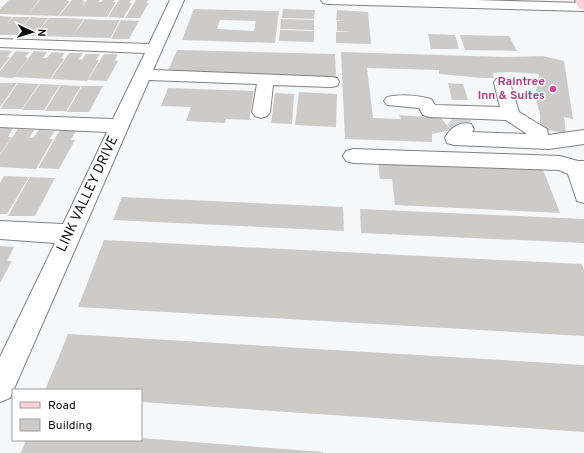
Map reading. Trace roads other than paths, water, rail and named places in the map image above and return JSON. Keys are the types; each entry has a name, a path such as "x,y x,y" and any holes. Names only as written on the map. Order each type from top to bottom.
{"main road":[{"path":"582,0 584,6"}],"street":[{"name":"LINK VALLEY DRIVE","path":"0,388 177,0"},
{"path":"328,0 584,6"},
{"path":"0,43 154,49"},
{"path":"142,75 331,82"},
{"path":"261,112 266,80"},
{"path":"502,83 511,115"},
{"path":"393,101 425,103 429,110 459,124 454,138 549,142 584,138"},
{"path":"429,110 498,113 511,115 540,134"},
{"path":"0,121 119,126"},
{"path":"557,143 584,138"},
{"path":"353,156 560,163 581,169 584,196"},
{"path":"0,230 70,234"}],"tunnel":[{"path":"452,119 465,129"}],"place":[{"name":"Raintree Inn & Suites","path":"553,89"}]}
